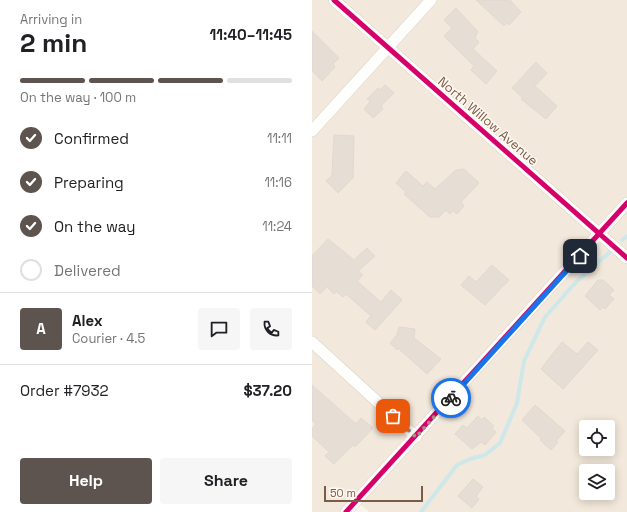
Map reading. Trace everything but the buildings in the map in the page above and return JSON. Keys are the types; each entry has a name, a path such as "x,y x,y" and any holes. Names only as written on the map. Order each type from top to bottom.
{"street":[{"name":"North Willow Avenue","path":"334,0 627,258"},
{"path":"312,131 432,0"},
{"path":"346,512 416,437 627,203"},
{"path":"312,342 416,437"}],"shaded area":[{"path":"312,0 627,0 627,512 369,512 356,501 346,512 312,512"}],"waterway":[{"path":"622,240 627,236"},
{"path":"421,512 457,465 470,459 485,455 500,443 517,403 524,361 545,317 576,282 611,251"}],"cycle path":[{"path":"334,0 627,258"},
{"path":"346,512 627,203"}],"way so far":[{"path":"393,416 416,437 451,398"}],"route":[{"path":"451,398 580,256"}]}
